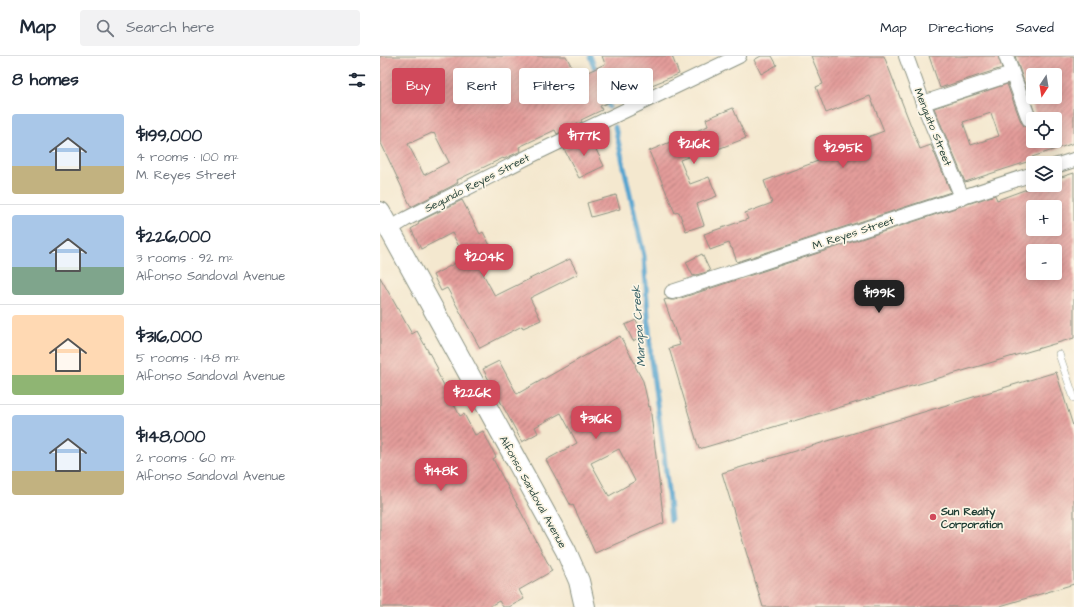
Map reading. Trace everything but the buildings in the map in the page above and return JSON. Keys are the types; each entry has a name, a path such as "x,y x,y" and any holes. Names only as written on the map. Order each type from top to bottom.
{"main road":[{"name":"Alfonso Sandoval Avenue","path":"380,212 566,552 579,580 585,607"}],"street":[{"name":"Segundo Reyes Street","path":"390,229 406,219 530,156 739,56"},
{"name":"Menguito Street","path":"906,56 923,103 962,197"},
{"path":"1006,56 1026,112"},
{"path":"923,103 1012,74"},
{"path":"1062,164 1074,160"},
{"name":"M. Reyes Street","path":"672,292 1026,176"}],"lane":[{"path":"1059,354 1074,398"}],"waterway":[{"name":"Marapa Creek","path":"590,56 597,74"},
{"name":"Marapa Creek","path":"615,127 644,256 651,360 664,454 671,520"}],"place":[{"name":"Sun Realty Corporation","path":"933,517"}]}
